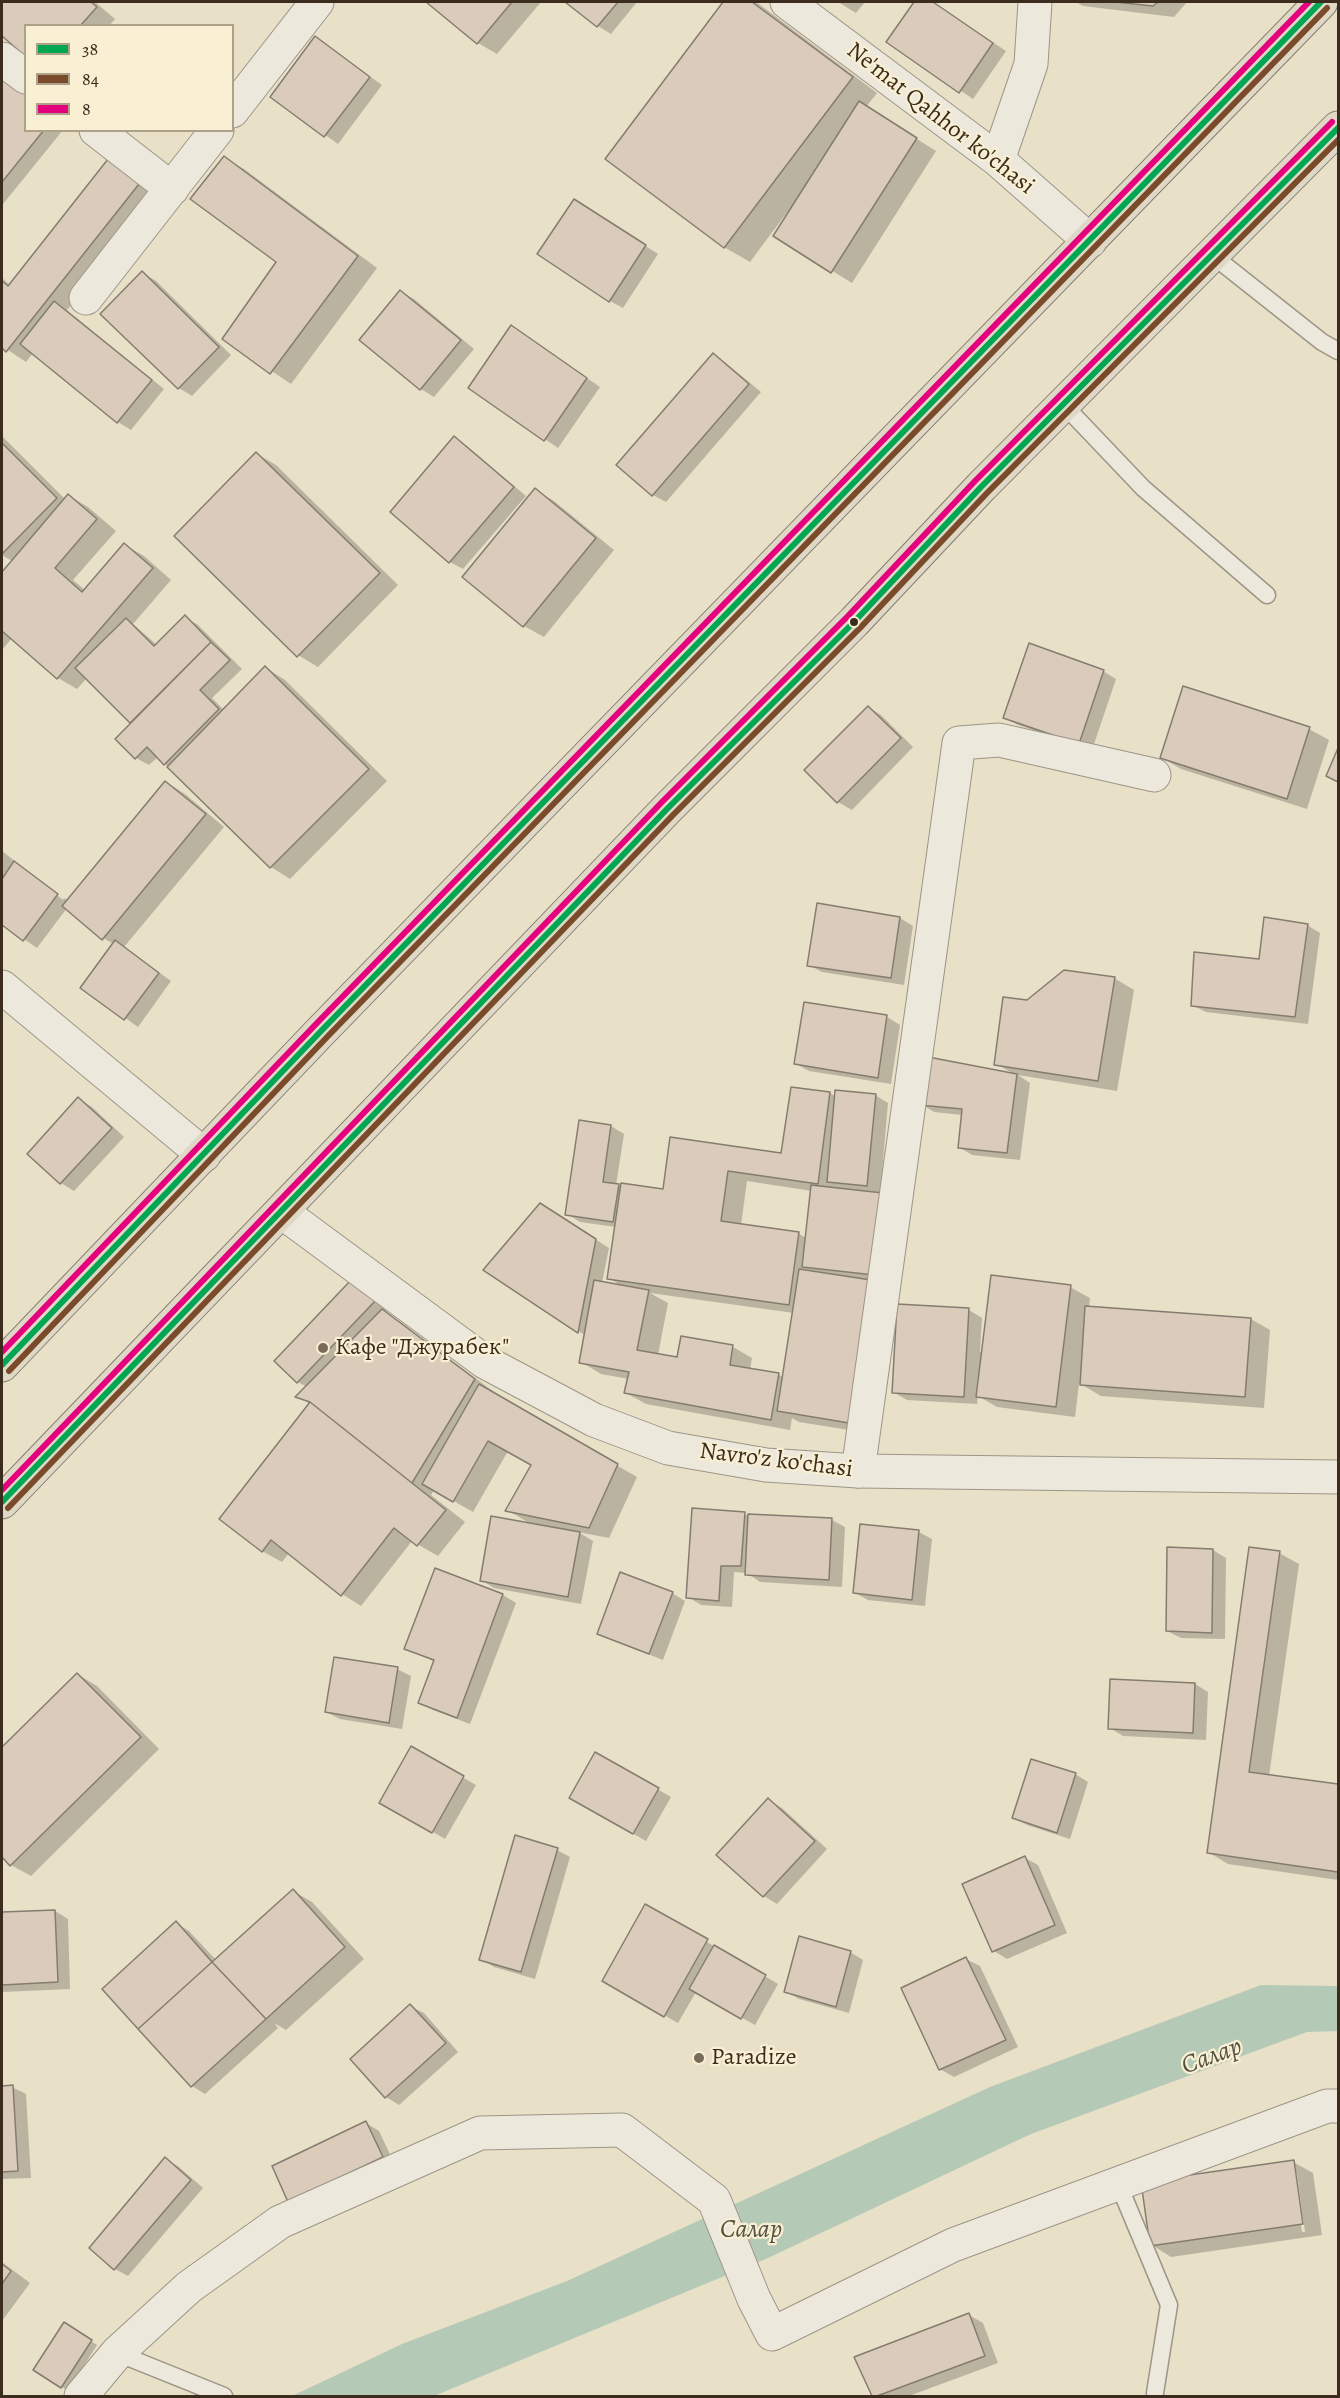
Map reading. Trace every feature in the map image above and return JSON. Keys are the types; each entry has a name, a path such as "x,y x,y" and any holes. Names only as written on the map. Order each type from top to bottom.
{"main road":[{"path":"2,1365 339,1012 1321,2"},
{"path":"2,1502 667,809 854,622 981,486 1338,128"}],"street":[{"path":"234,108 317,2"},
{"name":"Ne'mat Qahhor ko'chasi","path":"787,2 998,160 1090,241"},
{"path":"998,160 1031,64 1035,2"},
{"path":"2,59 24,76"},
{"path":"99,132 172,189"},
{"path":"86,298 215,132"},
{"path":"858,1471 959,742 999,740 1154,775"},
{"path":"2,987 204,1155"},
{"name":"Navro'z ko'chasi","path":"282,1212 485,1362 594,1420 668,1448 766,1465 858,1471 1338,1477"},
{"path":"81,2397 117,2353 189,2287 280,2222 480,2133 622,2130 714,2200 754,2299 772,2334 953,2245 1327,2106 1338,2106"}],"lane":[{"path":"1212,255 1322,342 1338,351"},
{"path":"1063,404 1143,488 1267,595"},
{"path":"1118,2183 1169,2305 1155,2393"},
{"path":"117,2353 224,2397"}],"water":[{"name":"Салар","path":"1261,1985 1338,1986 1338,2031 1307,2032 1031,2134 768,2258 434,2396 292,2396 402,2344 567,2281 990,2087"}],"building":[{"path":"2,2 91,2 97,7 82,24 24,24 24,55 2,36"},
{"path":"426,2 512,2 477,44"},
{"path":"565,2 618,2 597,27"},
{"path":"723,2 752,2 853,77 724,248 605,159"},
{"path":"914,2 933,2 993,43 959,93 886,42"},
{"path":"1115,2 1158,2 1153,6"},
{"path":"315,36 370,77 324,137 270,97"},
{"path":"2,75 24,92 24,132 42,132 2,182"},
{"path":"859,101 917,138 831,273 773,236"},
{"path":"112,154 143,179 6,352 2,348 2,281 8,286"},
{"path":"224,156 358,256 270,374 222,339 276,262 190,199"},
{"path":"574,199 646,245 609,302 537,254"},
{"path":"142,271 219,347 178,389 100,314"},
{"path":"400,290 461,340 420,390 359,340"},
{"path":"54,301 152,380 117,423 20,344"},
{"path":"511,325 587,378 544,441 468,388"},
{"path":"713,353 749,384 652,496 616,465"},
{"path":"454,436 514,487 449,563 390,512"},
{"path":"2,443 57,498 2,554"},
{"path":"256,452 380,573 297,657 174,536"},
{"path":"535,488 596,538 523,627 462,577"},
{"path":"68,494 97,519 55,568 82,592 124,543 153,568 57,679 2,631 2,572"},
{"path":"185,615 211,642 130,723 75,668 126,618 154,646"},
{"path":"211,642 230,660 200,690 219,709 164,765 147,747 135,759 115,739"},
{"path":"1029,643 1104,670 1079,744 1003,718"},
{"path":"265,666 369,769 270,868 167,767"},
{"path":"1183,686 1310,727 1287,799 1160,758"},
{"path":"868,706 901,738 837,803 804,770"},
{"path":"1338,748 1338,782 1326,776"},
{"path":"165,781 206,814 102,940 62,906"},
{"path":"14,861 58,894 23,941 2,925 2,879"},
{"path":"817,903 900,917 891,978 807,966"},
{"path":"1264,917 1308,924 1295,1017 1191,1006 1194,952 1259,959"},
{"path":"115,940 159,973 124,1020 80,988"},
{"path":"1064,970 1115,977 1098,1081 994,1065 1003,997 1027,1000"},
{"path":"804,1002 887,1015 878,1078 794,1064"},
{"path":"923,1056 1017,1074 1007,1153 958,1148 962,1109 919,1105"},
{"path":"791,1087 830,1092 818,1184 728,1171 721,1221 799,1232 789,1305 607,1279 621,1183 663,1189 670,1137 781,1153"},
{"path":"835,1090 876,1094 867,1186 827,1182"},
{"path":"78,1097 112,1128 60,1184 27,1154"},
{"path":"579,1120 611,1125 603,1182 619,1184 613,1222 565,1215"},
{"path":"811,1185 883,1193 874,1275 802,1267"},
{"path":"540,1203 596,1239 578,1333 483,1270"},
{"path":"799,1269 871,1280 849,1423 777,1411"},
{"path":"991,1275 1071,1285 1056,1407 976,1397"},
{"path":"353,1278 376,1300 297,1383 274,1361"},
{"path":"594,1280 649,1290 637,1350 677,1357 681,1336 733,1345 730,1365 779,1373 771,1420 624,1393 629,1372 579,1363"},
{"path":"897,1304 969,1308 964,1397 892,1393"},
{"path":"1085,1306 1251,1318 1245,1397 1080,1385"},
{"path":"382,1309 475,1379 412,1483 310,1402 295,1397"},
{"path":"479,1384 618,1464 589,1528 505,1511 531,1465 488,1441 453,1502 422,1484"},
{"path":"310,1402 446,1510 417,1546 394,1528 341,1596 271,1540 262,1552 219,1519"},
{"path":"692,1508 745,1512 741,1566 721,1566 719,1601 686,1598"},
{"path":"748,1514 832,1518 829,1580 745,1575"},
{"path":"491,1516 580,1532 568,1597 480,1581"},
{"path":"860,1524 919,1530 912,1600 853,1593"},
{"path":"1167,1547 1213,1549 1212,1633 1166,1631"},
{"path":"1249,1547 1280,1551 1249,1772 1338,1784 1338,1872 1207,1853"},
{"path":"435,1568 503,1594 457,1718 418,1703 434,1660 404,1649"},
{"path":"620,1572 673,1592 649,1654 597,1634"},
{"path":"334,1657 398,1667 389,1723 325,1712"},
{"path":"77,1673 141,1737 10,1866 2,1857 2,1747"},
{"path":"1110,1679 1195,1683 1193,1733 1108,1729"},
{"path":"411,1746 464,1776 432,1833 379,1803"},
{"path":"595,1752 659,1788 633,1834 569,1798"},
{"path":"1031,1759 1076,1773 1057,1833 1012,1818"},
{"path":"768,1798 815,1841 763,1897 716,1855"},
{"path":"515,1835 558,1848 521,1972 479,1960"},
{"path":"1025,1856 1055,1925 992,1952 962,1884"},
{"path":"293,1889 345,1947 266,2019 212,1962"},
{"path":"645,1904 708,1939 664,2017 602,1981"},
{"path":"55,1910 58,1982 2,1985 2,1912"},
{"path":"176,1921 212,1962 138,2029 102,1989"},
{"path":"799,1936 851,1951 836,2007 784,1992"},
{"path":"714,1945 766,1975 741,2019 689,1989"},
{"path":"966,1957 1006,2040 939,2070 901,1988"},
{"path":"212,1962 266,2019 191,2087 138,2029"},
{"path":"410,2004 446,2043 385,2098 350,2059"},
{"path":"13,2085 18,2171 2,2172 2,2086"},
{"path":"366,2121 383,2157 288,2202 272,2166"},
{"path":"165,2157 191,2180 114,2270 89,2248"},
{"path":"1294,2160 1303,2224 1150,2246 1141,2182"},
{"path":"2,2264 11,2271 2,2284"},
{"path":"969,2313 985,2356 872,2396 854,2357"},
{"path":"64,2322 92,2340 61,2388 33,2370"}],"transit line":[{"name":"8","path":"2,1352 317,1023 1309,2"},
{"name":"38","path":"2,1365 323,1029 1321,2"},
{"name":"84","path":"9,1371 329,1035 1327,8"},
{"name":"8","path":"2,1490 661,803 848,616 975,481 1332,122"},
{"name":"38","path":"2,1502 667,809 854,622 981,487 1338,128"},
{"name":"84","path":"8,1508 673,815 860,628 987,493 1338,140"}],"place":[{"name":"Кафе \"Джурабек\"","path":"323,1348"},
{"name":"Paradize","path":"699,2058"}]}
